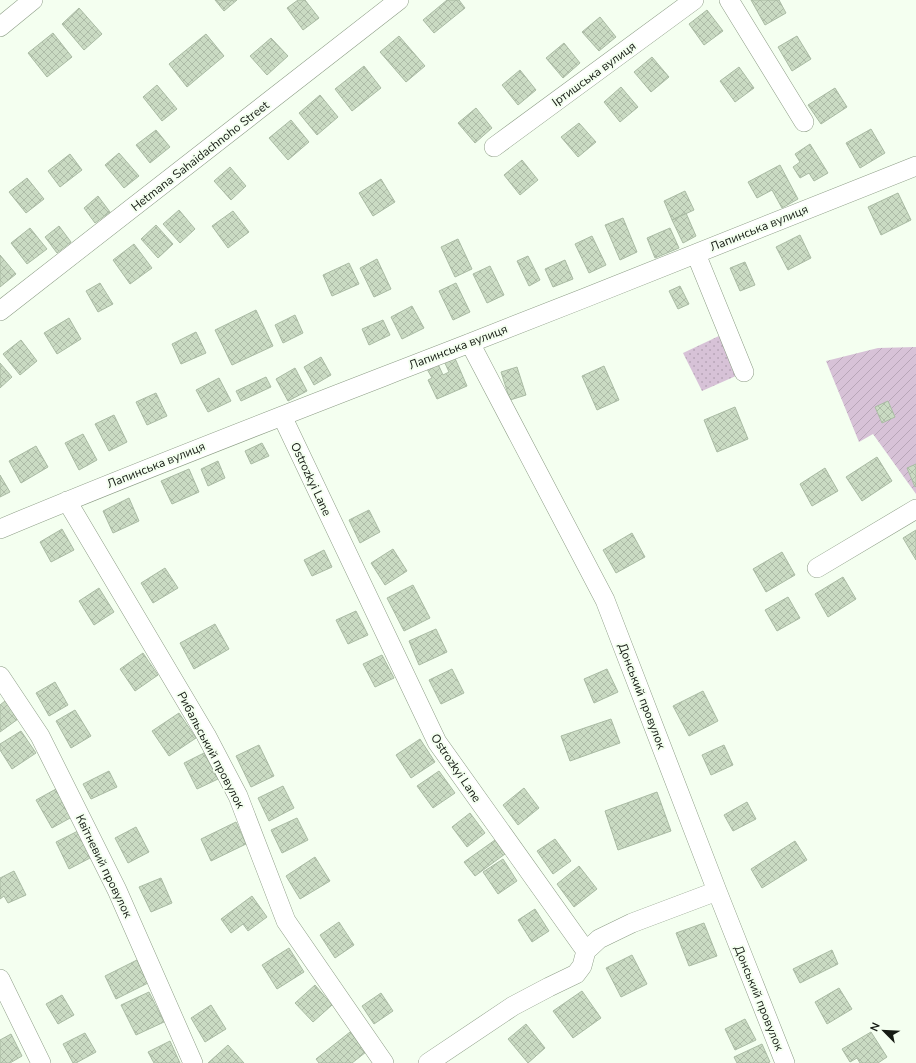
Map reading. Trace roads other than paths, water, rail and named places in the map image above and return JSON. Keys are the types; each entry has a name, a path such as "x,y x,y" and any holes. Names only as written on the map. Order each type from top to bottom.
{"street":[{"path":"0,27 33,0"},
{"name":"Hetmana Sahaidachnoho Street","path":"0,311 400,0"},
{"name":"Іртишська вулиця","path":"494,147 694,0"},
{"path":"729,0 804,122"},
{"name":"Лапинська вулиця","path":"0,529 66,501 696,254 916,166"},
{"path":"696,254 744,372"},
{"name":"Донський провулок","path":"470,343 605,600 785,1063"},
{"name":"Ostrozkyi Lane","path":"282,416 437,742 586,951"},
{"name":"Рибальський провулок","path":"66,501 206,734 238,796 286,920 384,1063"},
{"path":"817,568 916,509"},
{"name":"Квітневий провулок","path":"0,676 40,736 117,890 193,1063"},
{"path":"428,1063 513,1006 576,974 582,966 586,951 599,939 632,923 717,891"},
{"path":"0,979 41,1063"}]}
